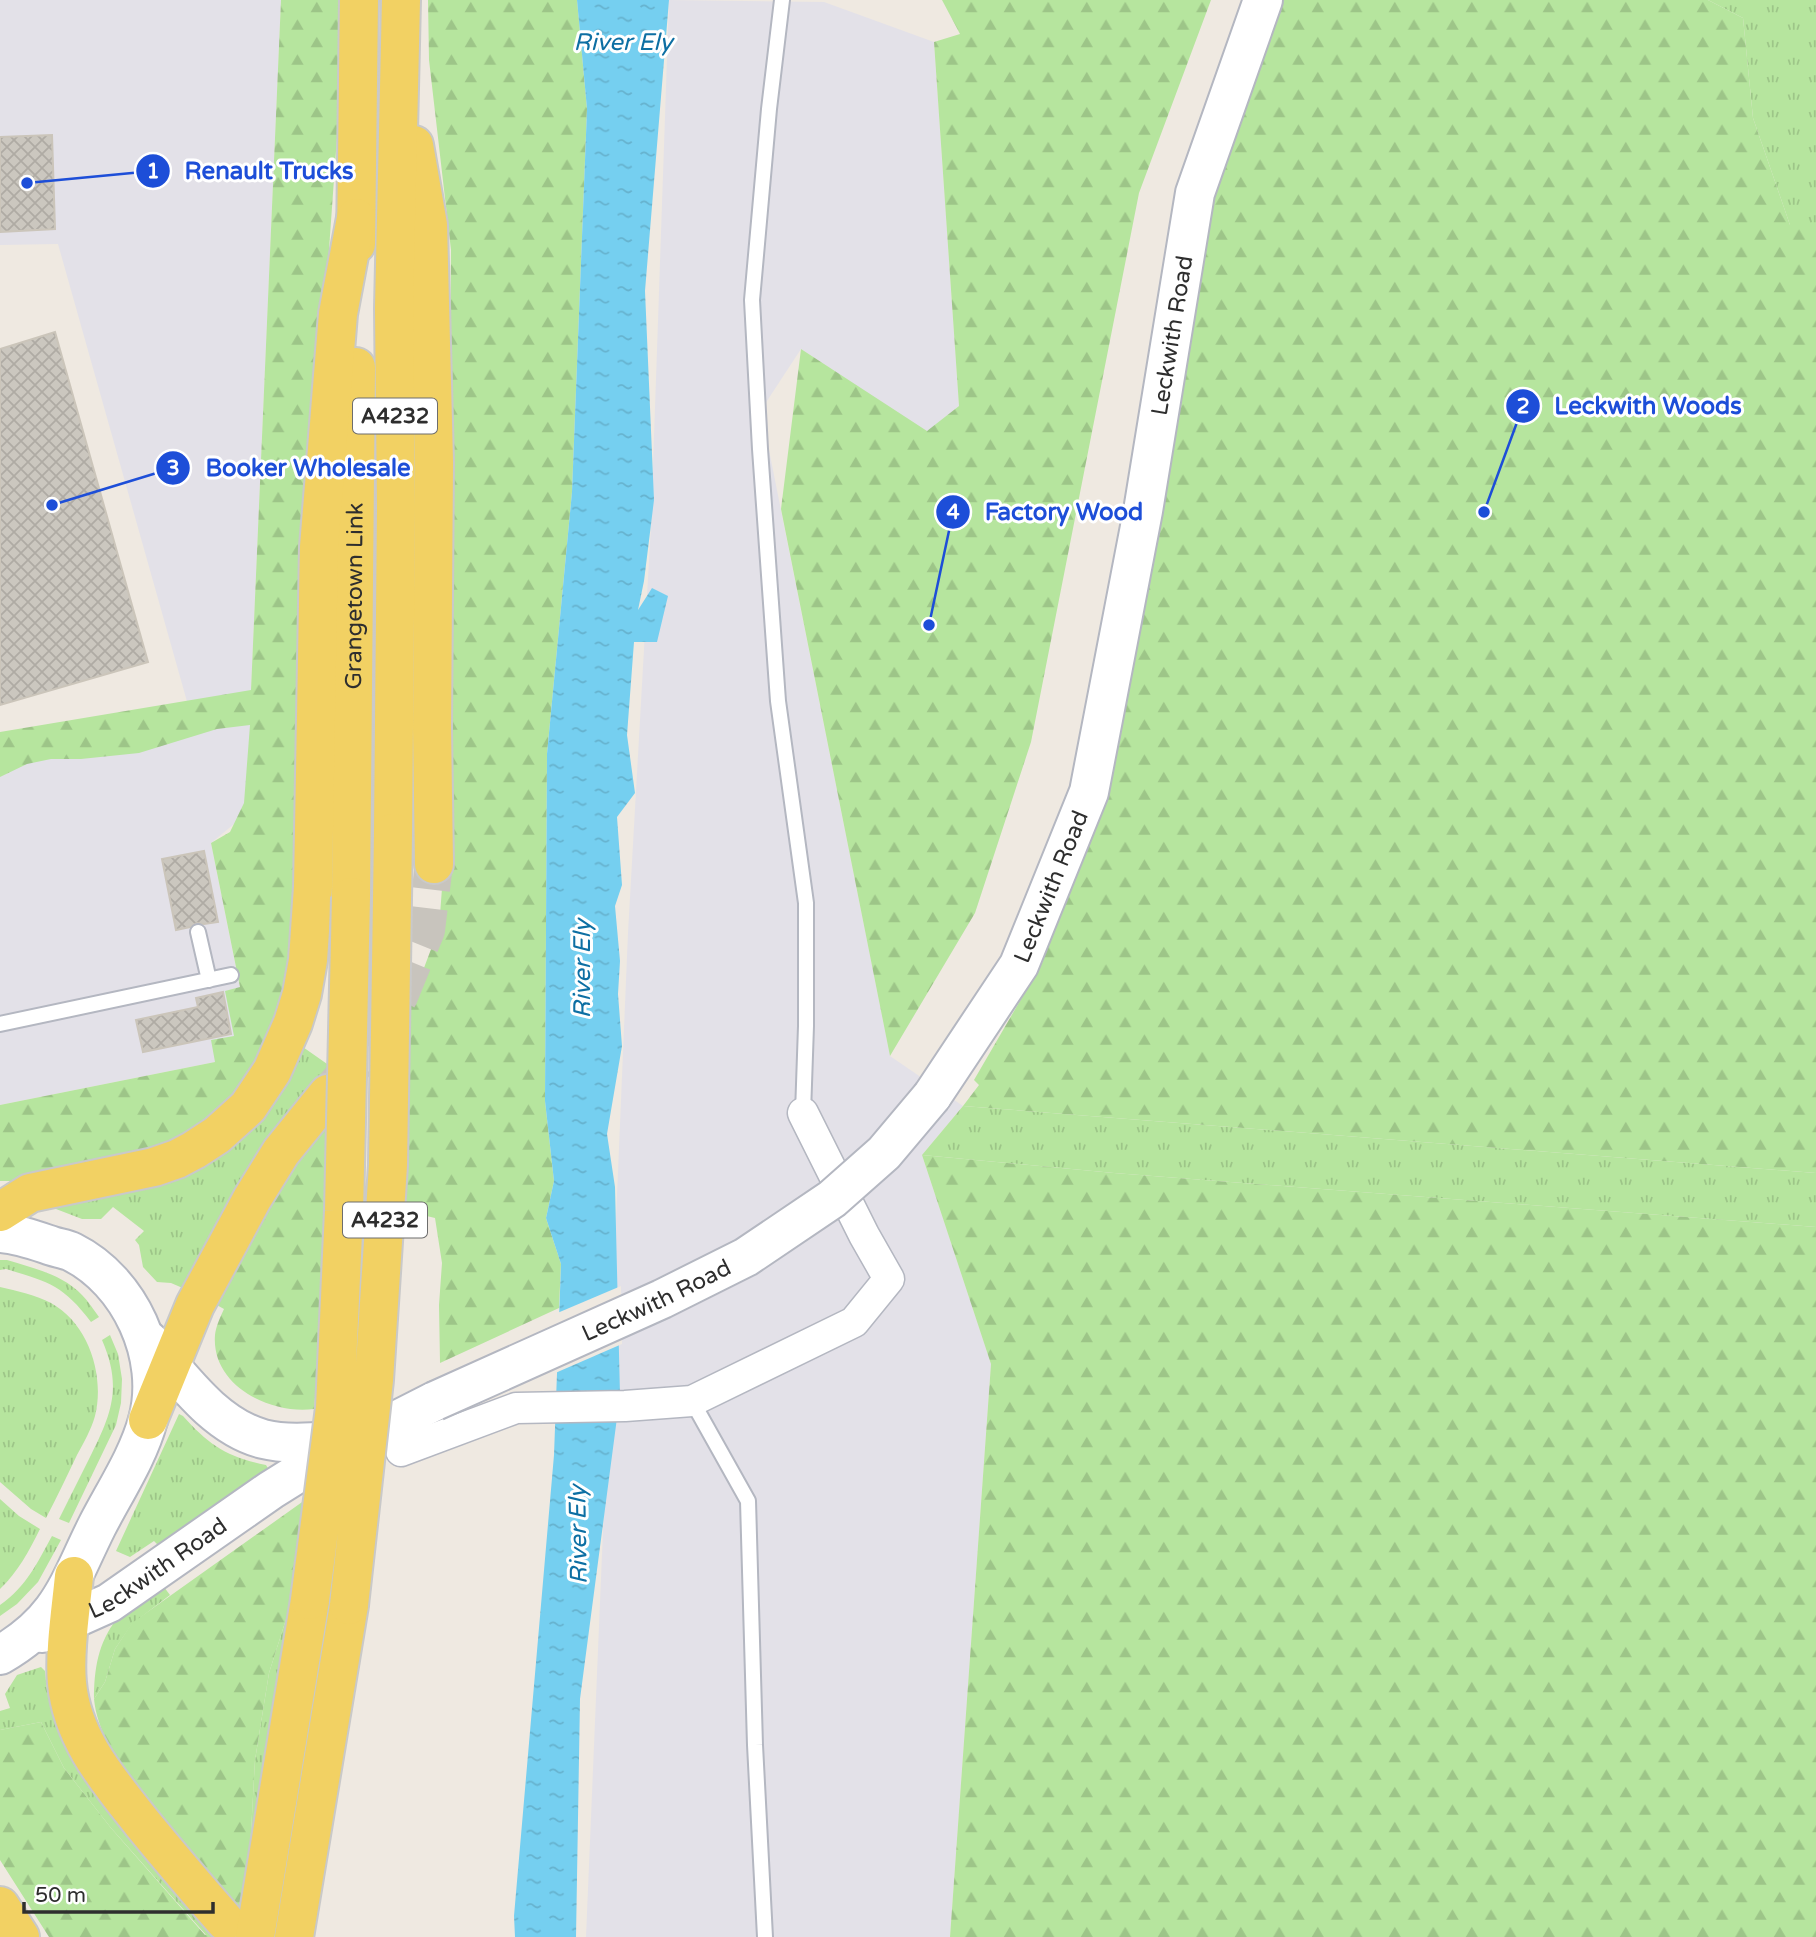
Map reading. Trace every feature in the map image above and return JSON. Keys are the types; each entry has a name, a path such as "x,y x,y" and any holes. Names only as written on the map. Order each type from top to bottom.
{"main road":[{"name":"Grangetown Link","path":"240,1929 310,1600 335,1408 344,1211 351,897 359,0"},
{"name":"Grangetown Link","path":"294,1937 349,1605 374,1380 388,1165 396,508 394,308 401,0"},
{"name":"Leckwith Road","path":"11,1649 109,1603 271,1490 319,1460 435,1401 662,1299 746,1257 832,1199 884,1153 932,1096 1019,965 1089,792 1143,511 1195,193 1263,0"},
{"path":"400,60 428,225 434,462 434,864"},
{"path":"0,1211 30,1192 154,1167 194,1150 225,1129 248,1107 272,1071 293,1023 308,960 312,900 321,519 338,314 356,218"},
{"path":"11,1649 48,1618 63,1597 134,1456 195,1305 252,1199 281,1152 328,1094"},
{"path":"0,1233 25,1237 71,1251 93,1266 113,1285 132,1309 152,1367 153,1390 148,1420"},
{"name":"Leckwith Road","path":"141,1332 209,1408 244,1433 265,1440 292,1442 376,1432"},
{"path":"74,1576 66,1683 81,1735 99,1768 111,1783 240,1929"},
{"path":"0,1906 20,1937"}],"street":[{"path":"376,1432 401,1451 516,1409 692,1401 854,1322 889,1279 803,1113"},
{"path":"0,1211 54,1247"}],"lane":[{"path":"782,0 752,300 778,701 806,904 803,1113"},
{"path":"198,932 209,980"},
{"path":"0,1024 231,975"},
{"path":"692,1401 748,1501 755,1745 765,1937"}],"shaded area":[{"path":"0,0 281,0 251,690 251,810 211,843 240,988 234,1036 215,1062 0,1105 0,747 188,705 58,244 0,245"},
{"path":"669,0 824,2 934,42 959,406 927,432 801,349 761,410 890,1056 963,1106 922,1155 991,1364 950,1937 586,1937 628,933 651,525"}],"green space":[{"path":"281,0 344,0 320,376 298,923 273,1039 227,1109 173,1143 101,1166 0,1181 0,1105 215,1062 211,1040 234,1036 225,991 240,987 211,843 230,832 244,803 250,725 217,729 139,753 51,759 27,764 0,777 0,732 251,690"},
{"path":"428,0 577,0 587,109 572,492 547,754 545,1101 554,1181 546,1218 561,1264 559,1308 440,1363 439,1305 442,1263 435,1218 402,1210 407,1013 439,928 447,822 451,250 429,60"},
{"path":"942,0 1211,0 1139,193 1031,742 975,913 890,1056 781,509 801,349 927,431 959,406 934,42 960,34"},
{"path":"1277,0 1708,0 1743,18 1753,118 1790,225 1816,225 1816,1173 963,1106 979,1085 974,1080 1042,963 1078,865 1215,188"},
{"path":"1708,0 1816,0 1816,225 1790,225 1753,118 1743,18"},
{"path":"300,1045 330,1066 329,1074 185,1289 171,1283 157,1282 143,1267 139,1245 135,1240 144,1231 113,1207 101,1219 82,1219 53,1206"},
{"path":"963,1106 1816,1173 1816,1227 1114,1173 922,1155"},
{"path":"329,1114 321,1331 314,1409 297,1410 263,1402 233,1382 216,1353 215,1335 224,1309 213,1303 253,1230"},
{"path":"922,1155 1114,1173 1816,1227 1816,1937 950,1937 991,1364"},
{"path":"0,1260 37,1269 66,1282 82,1295 99,1317 91,1322 72,1300 54,1286 6,1269 0,1270"},
{"path":"0,1287 39,1298 64,1312 84,1337 95,1368 98,1401 95,1416 46,1518 31,1509 0,1482"},
{"path":"110,1335 118,1354 122,1379 121,1403 116,1425 69,1523 59,1519 97,1443 112,1401 112,1373 102,1340"},
{"path":"179,1414 201,1435 229,1454 266,1465 269,1470 161,1548 154,1541 130,1557 116,1551"},
{"path":"0,1499 19,1516 40,1529 18,1568 0,1589"},
{"path":"305,1500 294,1594 269,1673 255,1760 249,1868 242,1911 238,1911 123,1768 104,1734 94,1699 105,1682 115,1649 132,1623"},
{"path":"52,1536 61,1540 38,1582 17,1604 0,1616 0,1605 24,1582"},
{"path":"161,1583 170,1595 132,1624 115,1649 105,1682 94,1699 98,1657 105,1637 126,1609"},
{"path":"294,1594 249,1868 255,1760 269,1673"},
{"path":"41,1667 45,1671 56,1727 80,1774 210,1933 206,1935 111,1828 64,1768 41,1722 0,1730 0,1711 10,1708 5,1694 17,1675"},
{"path":"41,1722 64,1768 111,1828 205,1935 210,1933 213,1937 49,1937 0,1860 0,1730"}],"water":[{"name":"River Ely","path":"577,0 669,0 645,291 654,500 638,610 652,588 668,596 657,642 634,642 627,735 635,793 617,817 622,885 615,906 620,961 618,994 622,1046 607,1134 615,1187 620,1395 580,1699 576,1937 515,1937 514,1916 554,1455 561,1264 546,1218 554,1181 545,1101 547,754 572,492 587,109"}],"pier":[{"path":"621,1286 622,1344 553,1374 555,1314"}],"building":[{"path":"52,135 55,229 0,232 0,137"},
{"path":"55,332 148,662 0,705 0,349"},
{"path":"204,851 218,922 197,923 176,930 162,859"},
{"path":"223,992 231,1034 143,1052 136,1020 198,1007 196,998"}],"tunnel":[{"path":"332,1090 364,1053 399,996 426,930 434,864"}],"place":[{"name":"Renault Trucks","path":"27,183"},
{"name":"Booker Wholesale","path":"52,505"},
{"name":"Leckwith Woods","path":"1484,512"},
{"name":"Factory Wood","path":"929,625"}]}
